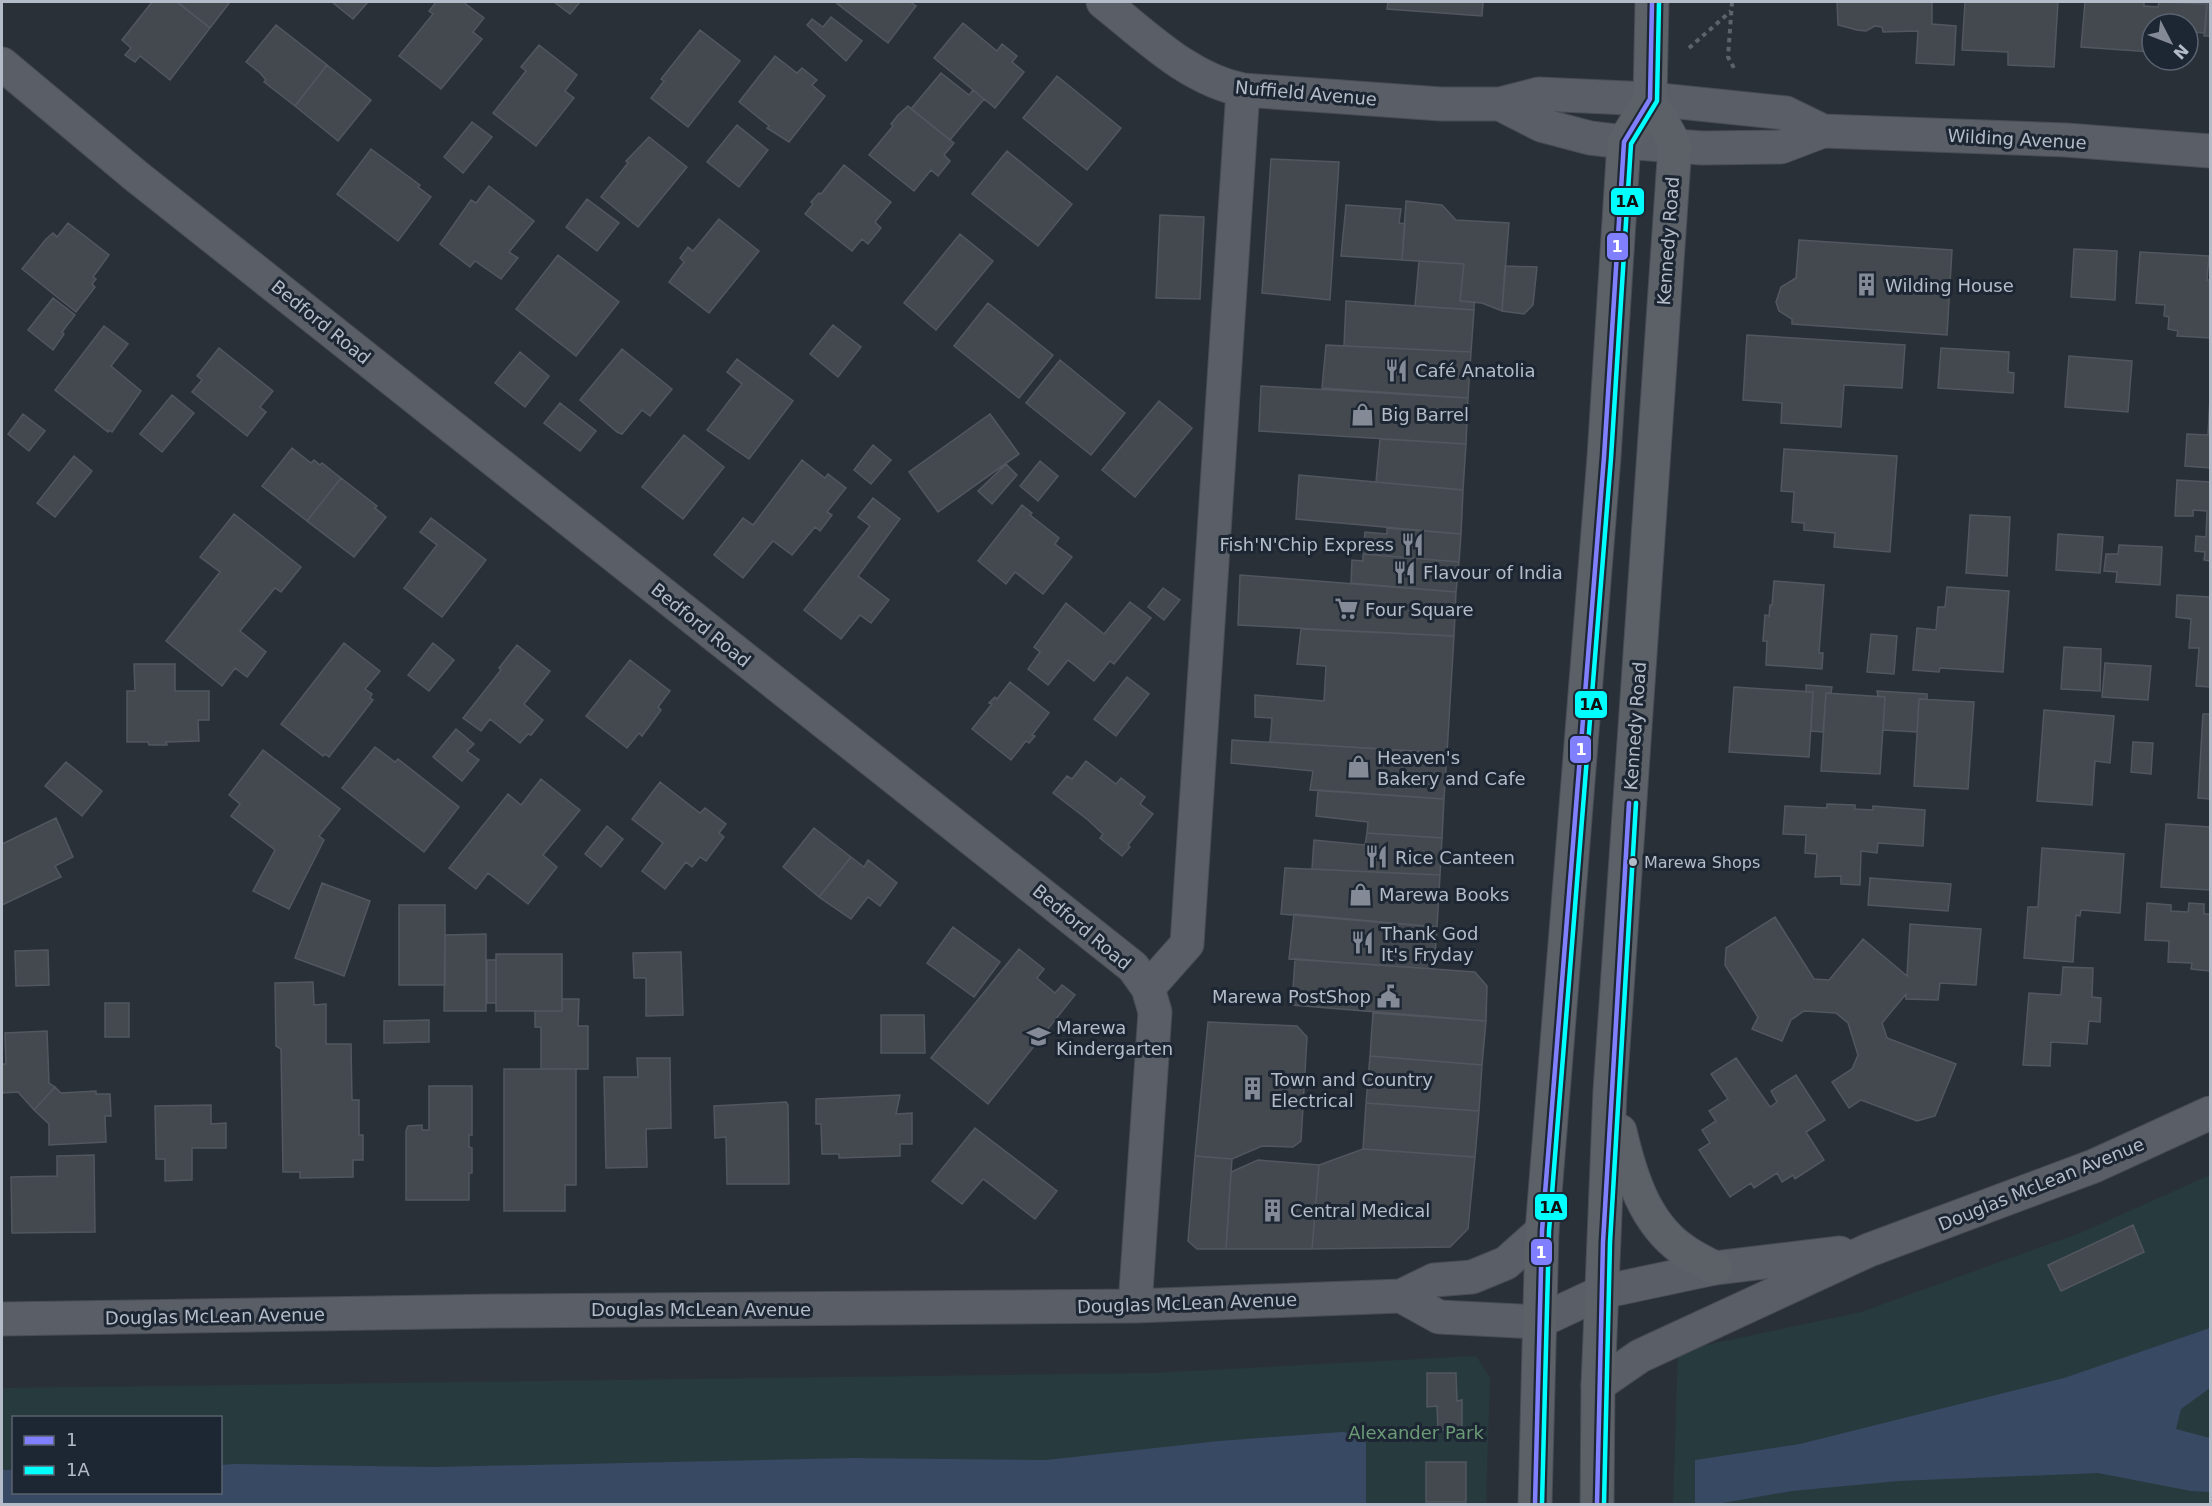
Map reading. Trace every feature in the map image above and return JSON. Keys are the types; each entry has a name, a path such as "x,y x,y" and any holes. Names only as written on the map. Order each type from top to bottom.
{"main road":[{"path":"1535,1504 1542,1231 1604,457 1624,142 1650,99 1653,2"},
{"path":"1650,99 1675,145"},
{"name":"Kennedy Road","path":"1598,1504 1598,1385 1610,1091 1675,145"},
{"path":"1610,1091 1630,1176 1653,1219 1681,1249 1715,1268"},
{"path":"1597,1462 1609,1504"}],"street":[{"name":"Nuffield Avenue","path":"1102,2 1169,54 1203,77 1220,85 1243,90 1441,104 1500,104 1539,94 1650,99"},
{"name":"Bedford Road","path":"2,64 114,158 688,616 1110,946 1133,967 1148,988 1155,1012 1135,1306"},
{"path":"1148,988 1187,944 1243,90"},
{"name":"Wilding Avenue","path":"1650,99 1786,113 1823,131"},
{"name":"Nuffield Avenue","path":"1500,104 1541,125 1590,138 1675,145"},
{"name":"Wilding Avenue","path":"1675,145 1702,148 1781,147 1823,131 2066,140 2211,151"},
{"name":"Douglas McLean Avenue","path":"1598,1385 1640,1356 1869,1250 2094,1166 2211,1113"},
{"name":"Douglas McLean Avenue","path":"2,1319 509,1311 1135,1306 1401,1296 1434,1280 1472,1277 1506,1263 1542,1231"},
{"name":"Douglas McLean Avenue","path":"1401,1296 1439,1317 1538,1322 1602,1292 1715,1268 1869,1250"}],"path":[{"path":"1732,2 1728,57 1733,67 1742,74"}],"green space":[{"path":"2210,1175 2210,1504 1673,1504 1678,1351 1861,1312 2080,1233"},
{"name":"Alexander Park","path":"1476,1356 1490,1378 1486,1504 2,1504 2,1388 1153,1373"}],"water":[{"path":"2210,1328 2210,1388 2181,1409 2176,1429 2210,1438 2210,1492 2191,1491 2098,1473 1898,1481 1792,1491 1717,1504 1695,1504 1695,1460 1800,1444 2064,1378"},
{"path":"1342,1432 1366,1435 1366,1504 2,1504 2,1470 12,1470 12,1494 222,1494 222,1465 234,1464 434,1467 851,1458 1046,1460 1219,1441"}],"building":[{"path":"152,2 177,2 210,28 170,80 140,56 135,62 125,55 131,48 122,40"},
{"path":"177,2 230,2 210,28"},
{"path":"332,2 368,2 353,19"},
{"path":"436,2 463,2 484,18 473,32 482,39 441,89 399,56 433,14 429,11"},
{"path":"554,2 580,2 570,14"},
{"path":"835,2 910,2 916,6 888,43"},
{"path":"1388,2 1483,2 1482,16 1387,9"},
{"path":"1837,2 1932,2 1932,24 1956,26 1954,65 1916,63 1918,31 1883,32 1882,27 1875,26 1866,31 1838,25"},
{"path":"1965,2 2058,2 2054,67 2008,65 2008,52 1962,50"},
{"path":"2085,2 2144,2 2144,6 2158,7 2159,2 2207,4 2205,33 2200,33 2200,12 2140,12 2140,51 2081,47"},
{"path":"2207,2 2210,2 2210,36 2204,36"},
{"path":"831,17 862,41 846,61 807,25 812,19 823,27"},
{"path":"963,23 997,51 1002,44 1017,56 1012,62 1024,72 995,108 934,58"},
{"path":"276,25 327,65 295,106 264,82 266,80 260,73 246,62"},
{"path":"700,30 740,61 688,127 651,98 664,81 661,79"},
{"path":"539,45 577,75 565,91 574,98 536,146 493,113 526,71 521,67"},
{"path":"775,56 797,73 802,68 817,80 812,85 825,96 789,142 767,128 769,126 739,102"},
{"path":"327,65 371,100 338,141 295,106"},
{"path":"941,73 969,95 973,90 984,99 950,140 911,109"},
{"path":"1057,76 1121,128 1087,170 1023,118"},
{"path":"908,106 954,143 944,155 950,161 938,176 931,170 914,191 869,155 893,126 891,124 898,115"},
{"path":"472,122 492,137 463,173 444,157"},
{"path":"737,125 768,150 739,187 707,162"},
{"path":"649,137 687,167 638,227 601,197 628,163 626,161"},
{"path":"371,149 420,185 418,187 431,197 398,241 337,194"},
{"path":"1007,151 1072,204 1038,246 972,194"},
{"path":"1271,159 1339,162 1330,300 1262,293"},
{"path":"844,165 891,202 875,222 881,228 868,244 862,239 852,251 805,214 813,204 811,202 819,193 821,194"},
{"path":"489,186 534,221 509,252 518,258 501,279 475,261 470,267 440,244 471,200 476,203"},
{"path":"587,199 619,223 597,251 566,227"},
{"path":"1406,201 1442,205 1456,220 1509,223 1502,311 1482,303 1460,301 1464,264 1402,260"},
{"path":"1346,205 1401,209 1399,223 1405,224 1402,260 1341,256"},
{"path":"1160,215 1204,217 1200,299 1156,298"},
{"path":"719,219 759,251 709,313 669,282 684,262 680,258 688,247 693,251"},
{"path":"68,223 109,255 93,277 96,279 92,284 95,287 76,312 22,269 46,239 53,233 57,237"},
{"path":"960,234 993,261 936,330 904,303"},
{"name":"Wilding House","path":"1799,240 1952,250 1947,335 1792,324 1792,319 1779,311 1776,302 1781,287 1796,278"},
{"path":"2074,249 2117,251 2115,300 2071,297"},
{"path":"2140,252 2209,256 2207,280 2210,280 2210,338 2177,336 2178,331 2168,329 2169,317 2164,316 2165,305 2136,303"},
{"path":"558,255 619,302 576,356 516,309"},
{"path":"1419,261 1464,264 1460,301 1474,302 1474,310 1415,306"},
{"path":"1505,266 1537,267 1533,305 1524,314 1502,311"},
{"path":"53,298 75,315 62,332 64,334 53,350 28,330"},
{"path":"1346,301 1474,310 1471,352 1344,346"},
{"path":"988,303 1053,355 1019,398 954,346"},
{"path":"833,325 861,347 838,377 810,354"},
{"path":"104,326 128,344 111,366 141,391 112,432 109,430 108,432 55,390"},
{"path":"1747,335 1905,345 1902,388 1844,385 1841,427 1781,423 1782,403 1743,400"},
{"name":"Café Anatolia","path":"1326,345 1471,352 1468,398 1322,388"},
{"path":"219,348 273,391 260,407 266,412 247,436 192,392 202,380 197,376"},
{"path":"1941,348 2009,352 2008,372 2014,373 2013,393 1938,388"},
{"path":"622,349 672,389 650,416 642,410 622,434 580,400"},
{"path":"520,352 549,376 525,407 495,383"},
{"path":"2069,356 2132,361 2128,412 2065,407"},
{"path":"737,359 793,401 749,459 707,430 742,384 727,372"},
{"path":"1060,360 1125,413 1091,455 1026,403"},
{"name":"Big Barrel","path":"1261,386 1468,398 1466,444 1259,431"},
{"path":"172,395 194,413 162,452 140,434"},
{"path":"2210,398 2210,468 2185,466 2187,434 2208,435"},
{"path":"1159,401 1192,428 1135,497 1102,470"},
{"path":"560,403 596,431 580,451 544,423"},
{"path":"23,414 45,431 29,451 8,434"},
{"path":"990,414 1019,454 938,512 909,472"},
{"path":"684,435 724,467 683,519 642,487"},
{"path":"1380,439 1466,444 1463,490 1376,482"},
{"path":"873,445 891,460 871,484 854,470"},
{"path":"292,448 311,463 314,460 320,465 322,463 341,478 307,521 262,486"},
{"path":"1784,449 1897,456 1890,552 1834,547 1835,533 1804,530 1804,523 1792,522 1794,492 1781,491"},
{"path":"74,456 92,471 55,517 37,503"},
{"path":"802,460 825,478 828,474 846,488 827,512 832,515 820,531 815,527 792,555 773,541 743,578 714,555 743,518 753,525"},
{"path":"1040,461 1058,476 1038,501 1020,486"},
{"path":"1006,464 1017,475 992,504 978,491"},
{"path":"1299,475 1463,490 1461,534 1296,519"},
{"path":"341,478 377,506 375,508 386,517 354,557 307,521"},
{"path":"2177,480 2210,482 2210,561 2204,560 2205,552 2195,551 2196,536 2206,537 2207,511 2193,510 2193,516 2175,516"},
{"path":"873,498 900,519 858,576 889,600 871,623 860,615 841,639 804,610 870,526 858,517"},
{"path":"1022,505 1032,513 1030,515 1059,538 1055,544 1072,557 1043,594 1015,572 1006,584 978,561"},
{"path":"234,514 301,567 281,592 275,588 240,631 266,652 247,677 235,668 222,686 166,641 220,572 200,557"},
{"path":"1970,515 2010,517 2007,576 1966,573"},
{"path":"431,518 486,560 442,617 404,588 437,545 420,532"},
{"name":"Fish'N'Chip Express","path":"1387,528 1461,534 1459,562 1363,554 1365,532 1387,534"},
{"path":"2058,534 2103,537 2100,573 2056,570"},
{"path":"2119,545 2162,547 2160,585 2116,582 2117,572 2104,571 2106,554 2118,554"},
{"name":"Flavour of India","path":"1363,554 1459,562 1456,592 1351,583 1352,560 1363,561"},
{"name":"Four Square","path":"1240,575 1456,592 1454,636 1238,625"},
{"path":"1774,581 1824,585 1819,653 1823,653 1822,669 1766,665 1767,641 1763,641 1765,615 1769,616 1770,605 1772,605"},
{"path":"1947,587 2009,591 2003,672 1940,668 1939,672 1913,670 1917,628 1936,630 1938,607 1945,607"},
{"path":"1163,588 1180,600 1164,620 1148,607"},
{"path":"2177,595 2210,597 2210,687 2196,686 2199,648 2189,648 2191,619 2176,617"},
{"path":"1130,602 1151,618 1114,664 1110,661 1094,681 1068,660 1048,685 1028,669 1040,652 1034,647 1066,603 1104,634"},
{"path":"1301,629 1454,636 1447,753 1270,742 1272,718 1255,717 1255,695 1324,701 1326,666 1297,664"},
{"path":"1871,634 1897,636 1894,674 1867,672"},
{"path":"344,643 380,671 365,689 372,694 370,698 373,700 329,757 325,754 323,756 281,724"},
{"path":"433,643 454,660 429,691 408,675"},
{"path":"517,645 550,671 524,704 543,720 531,735 528,734 520,743 490,719 481,731 463,718 501,670 499,668"},
{"path":"2064,647 2101,649 2100,691 2061,689"},
{"path":"630,660 670,691 658,707 661,710 642,736 639,733 627,748 586,716"},
{"path":"2105,663 2151,666 2148,700 2102,697"},
{"path":"134,664 175,664 175,691 209,691 209,720 198,720 199,741 166,742 167,745 127,742 127,691 135,691"},
{"path":"1127,677 1149,694 1116,736 1094,719"},
{"path":"1010,682 1049,713 1032,735 1035,736 1029,743 1026,741 1011,760 972,729 992,704 989,703 995,697 997,699"},
{"path":"1806,685 1832,687 1831,693 1826,693 1823,732 1811,731 1813,692 1806,692"},
{"path":"1734,687 1813,692 1809,757 1729,752"},
{"path":"1877,691 1927,694 1927,699 1919,699 1917,732 1883,730 1885,697 1878,696"},
{"path":"1826,693 1885,697 1880,774 1821,771"},
{"path":"1919,699 1974,702 1968,789 1914,786"},
{"path":"2044,710 2114,716 2110,763 2095,761 2092,805 2037,801"},
{"path":"2203,714 2210,714 2210,799 2198,798"},
{"path":"456,729 474,744 467,751 479,760 462,781 433,757"},
{"name":"Heaven's Bakery and Cafe","path":"1232,740 1447,753 1444,799 1310,790 1313,771 1231,763"},
{"path":"2133,742 2153,743 2151,774 2131,772"},
{"path":"375,747 395,762 398,759 459,807 424,852 342,788"},
{"path":"263,750 340,809 319,836 324,840 289,909 253,891 275,850 231,816 240,804 229,795"},
{"path":"1086,761 1116,784 1121,778 1145,797 1140,804 1153,814 1122,856 1100,838 1103,834 1088,820 1053,793 1067,776 1072,779"},
{"path":"66,762 102,791 82,816 45,786"},
{"path":"541,779 580,810 543,855 557,867 528,904 488,873 476,889 449,868 508,794 521,805"},
{"path":"660,782 700,813 705,808 726,824 719,833 724,837 706,861 700,857 692,867 686,862 665,889 642,871 663,843 632,819"},
{"path":"1318,790 1444,799 1442,838 1367,833 1368,822 1316,816"},
{"path":"1827,804 1855,805 1855,809 1873,810 1873,806 1925,810 1923,846 1878,843 1877,853 1861,851 1860,885 1841,884 1841,876 1815,877 1817,854 1805,853 1806,835 1783,834 1785,806 1827,808"},
{"path":"56,818 73,857 55,866 61,877 2,905 2,844"},
{"path":"2166,824 2210,827 2210,890 2161,887"},
{"path":"607,826 623,839 601,867 585,854"},
{"path":"814,828 851,857 819,897 783,867"},
{"name":"Rice Canteen","path":"1367,833 1442,838 1440,875 1312,869 1314,840 1365,845"},
{"path":"2042,848 2124,854 2120,913 2081,910 2080,916 2076,915 2073,962 2024,958 2028,907 2038,907"},
{"path":"851,857 864,867 868,860 897,883 880,906 868,897 851,919 819,897"},
{"name":"Marewa Books","path":"1285,868 1440,875 1437,927 1281,914"},
{"path":"1870,878 1951,884 1948,911 1868,905"},
{"path":"322,883 370,901 344,976 295,958"},
{"path":"2147,903 2171,905 2171,911 2188,912 2189,903 2204,904 2204,914 2210,914 2210,971 2191,969 2192,963 2168,962 2169,941 2145,940"},
{"path":"399,905 445,905 445,985 399,985"},
{"name":"Thank God It's Fryday","path":"1294,914 1437,927 1434,969 1289,959"},
{"path":"1775,917 1814,979 1829,980 1863,939 1907,976 1910,924 1981,929 1976,985 1940,983 1938,1000 1906,999 1906,994 1882,1023 1887,1038 1956,1064 1935,1116 1917,1121 1861,1100 1849,1108 1832,1082 1852,1069 1858,1055 1848,1023 1836,1013 1804,1011 1791,1020 1782,1041 1752,1029 1758,1017 1725,965 1726,948"},
{"path":"953,927 1000,962 974,997 927,963"},
{"path":"486,934 486,1011 444,1011 445,935"},
{"path":"1019,949 1044,969 1037,978 1055,993 1062,985 1075,995 988,1104 931,1058"},
{"path":"48,950 49,985 16,986 15,951"},
{"path":"681,952 683,1015 646,1016 646,978 634,978 633,953"},
{"path":"496,954 562,954 562,1011 496,1011"},
{"name":"Marewa PostShop","path":"1295,959 1475,972 1487,986 1486,1021 1292,1005"},
{"path":"487,960 496,960 496,1003 487,1003"},
{"path":"2063,967 2093,968 2092,997 2101,998 2100,1022 2089,1021 2087,1044 2051,1042 2050,1066 2023,1065 2029,993 2061,995"},
{"path":"313,982 314,1005 326,1004 326,1044 351,1044 352,1100 359,1100 359,1135 363,1135 363,1160 353,1160 353,1177 300,1178 300,1172 283,1172 281,1049 276,1046 275,983"},
{"path":"562,999 579,999 578,1026 588,1026 588,1069 541,1069 541,1027 535,1027 535,1011 562,1011"},
{"path":"105,1003 129,1003 129,1037 105,1037"},
{"path":"1373,1013 1486,1021 1482,1065 1370,1056"},
{"path":"881,1015 924,1015 925,1053 881,1053"},
{"path":"429,1020 429,1042 384,1043 384,1021"},
{"name":"Town and Country Electrical","path":"1208,1022 1297,1026 1307,1037 1301,1141 1293,1147 1262,1146 1232,1159 1195,1156"},
{"path":"47,1031 49,1083 55,1087 34,1110 18,1092 2,1093 2,1064 6,1064 5,1033"},
{"path":"1370,1056 1482,1065 1479,1111 1366,1103"},
{"path":"637,1058 670,1058 671,1128 646,1129 647,1167 606,1168 604,1077 638,1077"},
{"path":"1736,1058 1770,1107 1777,1102 1771,1091 1796,1075 1825,1120 1806,1132 1824,1160 1795,1179 1793,1175 1782,1182 1777,1173 1754,1188 1751,1183 1730,1197 1699,1150 1710,1143 1702,1130 1716,1121 1709,1111 1728,1099 1711,1074"},
{"path":"504,1069 576,1069 576,1185 565,1185 565,1211 504,1211"},
{"path":"429,1086 472,1086 472,1135 469,1135 469,1147 472,1148 472,1173 469,1173 469,1200 406,1200 406,1131 408,1126 422,1125 422,1130 429,1130"},
{"path":"55,1087 61,1093 96,1091 96,1094 110,1094 111,1116 105,1116 106,1142 49,1145 49,1124 34,1110"},
{"path":"900,1095 896,1114 912,1113 912,1144 900,1144 900,1156 839,1158 839,1154 822,1154 821,1124 816,1124 816,1099"},
{"path":"786,1102 788,1105 789,1184 727,1184 726,1137 715,1138 714,1106"},
{"path":"1366,1103 1479,1111 1475,1157 1363,1149"},
{"path":"211,1105 211,1124 226,1123 226,1148 192,1148 192,1180 165,1181 165,1159 156,1159 155,1106"},
{"path":"975,1128 1057,1191 1035,1219 983,1179 962,1204 932,1181"},
{"path":"1363,1149 1475,1157 1468,1229 1450,1247 1312,1249 1319,1165"},
{"path":"94,1155 95,1232 12,1233 11,1177 57,1176 57,1156"},
{"path":"1195,1156 1232,1159 1226,1249 1197,1249 1188,1241"},
{"name":"Central Medical","path":"1258,1160 1319,1165 1312,1249 1226,1249 1231,1172"},
{"path":"2133,1225 2144,1252 2061,1291 2048,1265"},
{"path":"1427,1373 1456,1373 1457,1401 1462,1400 1462,1429 1438,1430 1437,1406 1427,1407"},
{"path":"1426,1462 1466,1462 1466,1502 1426,1502"}],"transit line":[{"name":"1","path":"1535,1504 1542,1231 1604,457 1624,142 1650,99 1652,2"},
{"name":"1A","path":"1542,1504 1549,1231 1611,458 1631,144 1657,101 1659,2"},
{"name":"1","path":"1597,1504 1603,1242 1629,803"},
{"name":"1A","path":"1604,1504 1610,1242 1636,803"}],"place":[{"name":"Wilding House","path":"1867,285"},
{"name":"Café Anatolia","path":"1397,370"},
{"name":"Big Barrel","path":"1363,414"},
{"name":"Fish'N'Chip Express","path":"1412,544"},
{"name":"Flavour of India","path":"1405,572"},
{"name":"Four Square","path":"1347,609"},
{"name":"Heaven's Bakery and Cafe","path":"1359,767"},
{"name":"Rice Canteen","path":"1377,857"},
{"name":"Marewa Shops","path":"1633,862"},
{"name":"Marewa Books","path":"1361,894"},
{"name":"Thank God It's Fryday","path":"1363,943"},
{"name":"Marewa PostShop","path":"1389,996"},
{"name":"Marewa Kindergarten","path":"1038,1037"},
{"name":"Town and Country Electrical","path":"1253,1089"},
{"name":"Central Medical","path":"1272,1210"}]}
